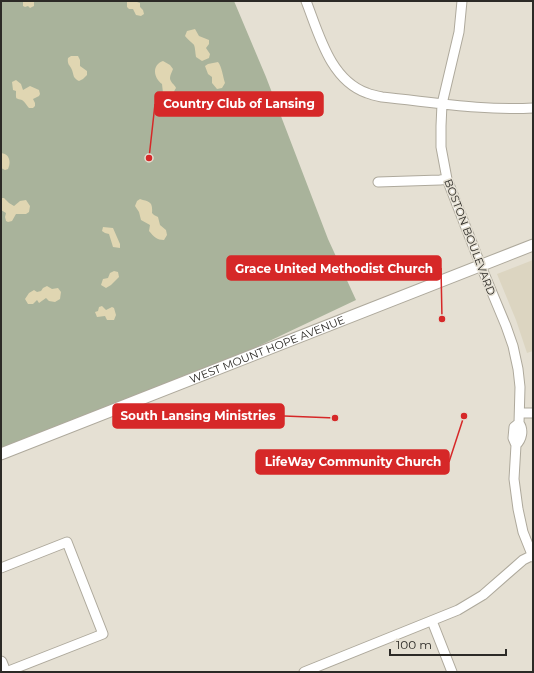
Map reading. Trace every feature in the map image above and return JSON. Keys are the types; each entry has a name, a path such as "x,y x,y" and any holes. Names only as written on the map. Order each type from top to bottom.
{"street":[{"path":"306,1 330,58 339,73 348,82 367,94 442,104 508,109 533,108"},
{"name":"BOSTON BOULEVARD","path":"462,1 459,32 442,104 441,147 447,179 513,346 519,381 520,412 519,423 514,427 513,438 516,445 514,479 523,532 533,556"},
{"path":"378,182 447,179"},
{"name":"WEST MOUNT HOPE AVENUE","path":"1,454 533,245"},
{"path":"520,412 533,413"},
{"path":"1,568 67,542 103,634 6,672 1,662"},
{"path":"304,672 458,610 483,595 523,560 533,556"},
{"path":"432,621 452,672"}],"shaded area":[{"path":"533,260 533,351 527,353 516,320 497,274"}],"green space":[{"path":"1,1 234,1 266,77 328,239 356,300 172,387 1,455"}],"sand":[{"path":"23,1 34,1 34,6 30,8 28,6 25,7 23,6"},
{"path":"127,1 140,3 140,7 144,14 141,16 136,15 133,9 129,9 127,7"},
{"path":"195,29 199,36 209,40 209,44 206,48 210,54 209,58 202,61 196,57 194,44 185,36 187,31"},
{"path":"71,56 78,56 80,66 87,71 87,75 79,81 75,78 68,64 68,58"},
{"path":"163,61 170,65 173,69 170,79 176,88 168,97 163,93 162,84 155,75 155,68"},
{"path":"218,62 225,83 222,88 217,89 212,83 212,77 208,74 205,66"},
{"path":"16,80 21,84 23,90 30,86 39,90 39,96 33,99 35,106 33,108 29,108 22,100 16,98 16,91 13,90 12,82"},
{"path":"1,153 6,155 9,159 8,169 5,170 1,168"},
{"path":"1,198 4,198 14,206 20,201 26,200 30,206 29,212 26,214 16,214 12,221 6,221 6,213 1,210"},
{"path":"140,199 151,204 152,213 158,217 160,225 166,230 167,235 164,240 157,239 149,231 150,225 141,220 139,212 135,206 137,201"},
{"path":"103,227 113,228 120,244 120,248 113,247 109,234 102,231"},
{"path":"114,271 118,272 119,277 106,288 101,285 103,279 108,278 110,273"},
{"path":"47,286 52,289 58,288 61,292 60,299 55,302 49,301 46,298 39,303 37,300 33,304 28,304 25,299 29,293 34,290 37,292 41,291"},
{"path":"102,306 106,310 112,307 114,308 116,315 114,320 107,320 105,316 97,317 95,312"}],"place":[{"name":"Country Club of Lansing","path":"149,158"},
{"name":"Grace United Methodist Church","path":"442,319"},
{"name":"LifeWay Community Church","path":"464,416"},
{"name":"South Lansing Ministries","path":"335,418"}]}
